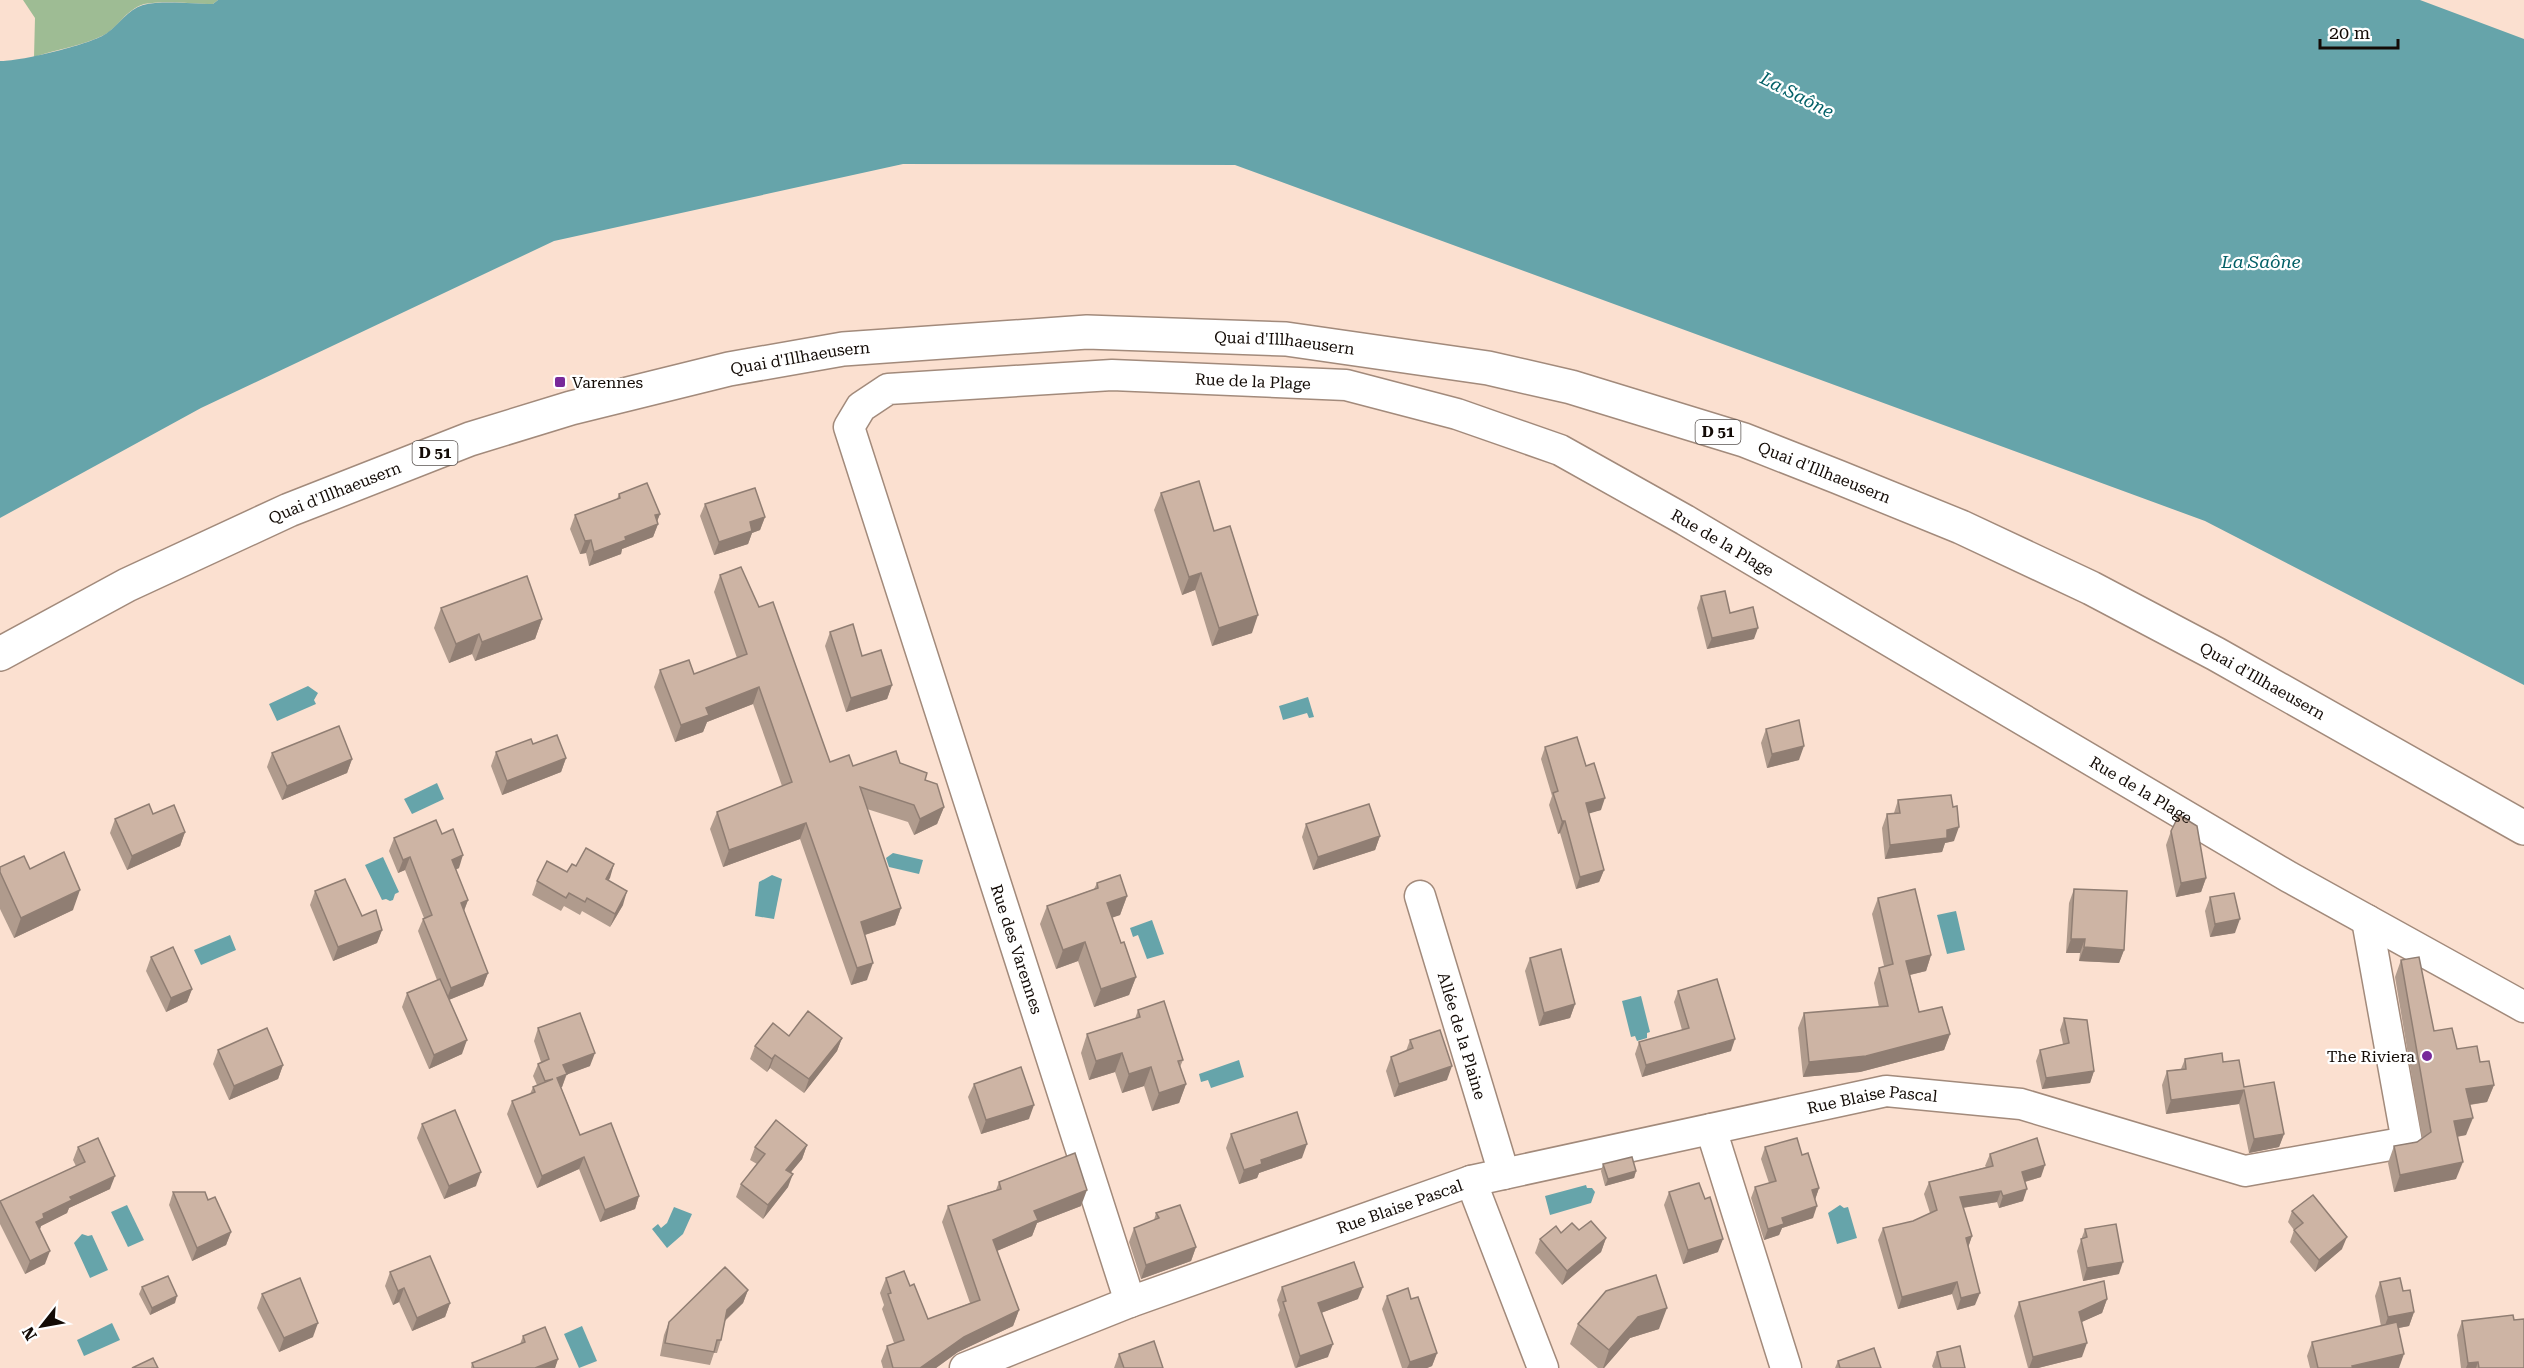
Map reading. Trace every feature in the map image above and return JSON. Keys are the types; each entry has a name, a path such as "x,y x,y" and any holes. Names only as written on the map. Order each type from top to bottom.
{"main road":[{"name":"Quai d'Illhaeusern","path":"0,654 127,585 289,510 470,439 571,408 729,369 843,349 1088,332 1286,339 1488,368 1571,387 1744,440 1838,477 1961,527 2091,588 2237,666 2524,828"}],"street":[{"name":"Rue de la Plage","path":"849,427 861,407 888,389 1112,375 1346,385 1457,414 1560,450 1686,519 2279,871 2524,1007"},
{"name":"Rue des Varennes","path":"849,427 1130,1302"},
{"name":"Allée de la Plaine","path":"1420,896 1504,1174"},
{"name":"Rue Blaise Pascal","path":"1130,1302 1471,1181 1886,1091 2021,1104 2245,1171 2407,1143 2367,920"},
{"path":"1711,1129 1786,1368"},
{"path":"1471,1181 1543,1368"},
{"path":"965,1368 1130,1302"}],"green space":[{"path":"23,0 218,0 213,4 170,2 144,4 132,10 104,35 34,57 35,18"}],"water":[{"name":"La Saône","path":"218,0 2420,0 2524,39 2524,685 2205,521 1235,165 903,164 554,241 201,408 0,518 0,61 22,59 87,42 107,33 132,10 143,5 168,2 213,4"},
{"path":"308,686 318,693 314,700 316,704 277,721 269,704"},
{"path":"1308,697 1314,717 1309,718 1307,713 1283,720 1279,706"},
{"path":"437,783 444,799 412,814 404,799"},
{"path":"893,853 923,860 919,874 889,867 886,858"},
{"path":"383,857 399,892 390,901 382,900 365,865"},
{"path":"772,875 782,879 774,919 755,916 759,882"},
{"path":"1956,911 1965,950 1947,954 1937,915"},
{"path":"1152,920 1164,954 1147,959 1138,935 1133,937 1130,928"},
{"path":"230,935 236,950 201,965 194,950"},
{"path":"1641,996 1650,1032 1647,1033 1647,1038 1637,1041 1635,1036 1631,1037 1622,1001"},
{"path":"1239,1060 1244,1077 1211,1088 1208,1080 1201,1082 1199,1074"},
{"path":"1586,1185 1595,1192 1591,1203 1550,1215 1545,1196"},
{"path":"127,1205 144,1240 128,1247 111,1212"},
{"path":"1840,1205 1844,1208 1848,1207 1857,1238 1837,1244 1828,1213"},
{"path":"674,1207 692,1214 683,1234 667,1248 652,1229 658,1224 661,1228 667,1223"},
{"path":"82,1234 92,1235 108,1270 90,1278 74,1243"},
{"path":"112,1323 120,1340 84,1356 77,1340"},
{"path":"582,1326 597,1361 579,1368 564,1334"}],"building":[{"path":"1199,481 1214,531 1230,526 1258,615 1219,628 1201,573 1189,577 1161,493"},
{"path":"647,483 660,514 655,515 658,524 625,537 626,540 594,552 591,540 585,541 575,515 620,498 619,494"},
{"path":"755,488 765,517 750,522 752,531 719,542 705,504"},
{"path":"741,567 759,607 773,602 830,762 849,755 853,766 896,751 900,763 927,773 925,780 937,784 944,807 920,819 914,805 860,787 901,908 861,922 873,963 857,968 806,823 729,850 717,812 792,782 759,687 706,708 709,715 681,725 660,670 689,660 694,674 747,654 720,575"},
{"path":"527,576 542,619 482,642 479,634 456,644 441,608"},
{"path":"1725,591 1730,613 1753,607 1758,628 1712,638 1701,596"},
{"path":"853,624 862,656 881,650 892,685 851,698 830,632"},
{"path":"1799,720 1804,746 1772,754 1766,729"},
{"path":"339,726 352,759 287,786 272,753"},
{"path":"557,735 566,758 507,781 496,752 531,739 533,744"},
{"path":"1577,737 1586,766 1594,763 1605,798 1586,803 1604,870 1580,877 1565,821 1562,821 1553,793 1558,791 1545,747"},
{"path":"1951,795 1953,807 1957,806 1959,827 1947,830 1947,838 1890,845 1887,814 1900,813 1898,800"},
{"path":"149,804 153,814 174,805 185,832 132,856 115,819"},
{"path":"1369,804 1380,836 1318,857 1306,824"},
{"path":"2179,815 2197,826 2206,878 2181,883 2171,831"},
{"path":"436,820 442,834 453,829 463,855 452,860 468,900 461,903 488,973 451,988 423,919 432,915 410,857 403,860 394,838"},
{"path":"586,848 614,864 606,879 627,891 615,914 587,898 585,902 569,893 566,898 537,881 547,861 567,872 572,864 576,866"},
{"path":"64,852 80,890 21,918 0,872 0,867 24,856 30,869"},
{"path":"1120,875 1127,896 1107,903 1136,977 1101,989 1085,942 1063,950 1047,906 1098,888 1097,883"},
{"path":"345,879 362,916 376,910 382,930 338,947 315,891"},
{"path":"1915,889 1931,955 1906,961 1919,1012 1942,1007 1950,1034 1866,1056 1809,1062 1804,1013 1888,1006 1879,968 1893,964 1878,898"},
{"path":"2074,889 2127,891 2124,950 2084,947 2085,939 2071,939"},
{"path":"2234,893 2240,919 2215,924 2210,897"},
{"path":"173,947 192,989 171,998 151,957"},
{"path":"1561,949 1575,1004 1544,1013 1530,958"},
{"path":"2419,957 2434,1031 2452,1028 2457,1049 2477,1046 2480,1062 2489,1061 2494,1085 2466,1089 2473,1118 2454,1121 2463,1162 2400,1175 2394,1146 2417,1142 2431,1132 2401,960"},
{"path":"440,979 467,1040 434,1055 407,993"},
{"path":"1717,979 1735,1039 1646,1065 1639,1042 1689,1028 1678,991"},
{"path":"1164,1001 1183,1060 1178,1061 1186,1084 1159,1093 1151,1067 1129,1074 1122,1053 1096,1061 1087,1034 1140,1017 1138,1010"},
{"path":"808,1011 842,1038 809,1079 775,1055 772,1059 755,1046 773,1023 789,1036"},
{"path":"580,1013 595,1053 563,1065 567,1074 557,1078 580,1135 611,1123 639,1196 605,1210 584,1157 542,1176 512,1101 535,1092 533,1087 553,1079 545,1081 538,1064 549,1059 538,1028"},
{"path":"2064,1018 2087,1020 2094,1071 2046,1078 2040,1050 2069,1043"},
{"path":"267,1028 283,1065 234,1086 218,1050"},
{"path":"1440,1030 1452,1066 1399,1084 1391,1057 1413,1048 1410,1040"},
{"path":"2222,1053 2223,1062 2239,1060 2244,1087 2274,1082 2284,1134 2254,1139 2244,1090 2171,1100 2167,1071 2186,1069 2185,1059"},
{"path":"1021,1067 1034,1105 986,1120 974,1084"},
{"path":"455,1110 481,1172 449,1186 422,1124"},
{"path":"1297,1112 1307,1144 1261,1160 1262,1164 1244,1170 1231,1134"},
{"path":"776,1120 807,1145 786,1170 793,1174 768,1205 741,1184 765,1154 755,1147"},
{"path":"98,1138 115,1176 70,1197 72,1200 43,1214 44,1218 36,1222 50,1251 30,1261 0,1201 85,1162 78,1147"},
{"path":"1797,1138 1802,1155 1808,1153 1819,1188 1812,1190 1817,1206 1782,1218 1784,1224 1768,1229 1755,1187 1776,1181 1765,1147"},
{"path":"2037,1138 2045,1165 2022,1172 2027,1189 2003,1196 2001,1191 1960,1197 1972,1236 1966,1238 1980,1293 1961,1298 1957,1282 1902,1297 1883,1228 1913,1221 1937,1210 1929,1182 1993,1166 1990,1154"},
{"path":"1075,1153 1087,1190 1034,1211 1038,1220 993,1240 1019,1310 964,1337 920,1368 893,1368 887,1346 904,1340 888,1294 891,1293 886,1278 904,1271 910,1286 914,1284 928,1319 980,1300 948,1206 1001,1189 999,1182"},
{"path":"1632,1157 1636,1171 1608,1179 1603,1164"},
{"path":"1699,1183 1705,1199 1710,1197 1723,1239 1688,1250 1669,1192"},
{"path":"173,1192 205,1192 208,1200 215,1197 231,1232 197,1248"},
{"path":"2313,1195 2347,1237 2319,1260 2294,1230 2303,1223 2292,1211"},
{"path":"1180,1205 1196,1247 1146,1265 1134,1228 1159,1218 1156,1213"},
{"path":"1591,1221 1606,1238 1567,1271 1540,1239 1556,1226 1561,1233 1572,1223 1579,1230"},
{"path":"2116,1224 2123,1262 2087,1268 2081,1239 2087,1237 2085,1229"},
{"path":"430,1256 450,1303 417,1318 404,1288 398,1291 390,1272"},
{"path":"1354,1262 1363,1287 1318,1303 1333,1344 1300,1356 1283,1302 1286,1301 1282,1287"},
{"path":"725,1267 748,1290 727,1310 721,1340 717,1340 714,1352 665,1343 669,1322"},
{"path":"1656,1275 1667,1308 1638,1317 1609,1350 1578,1324 1606,1291"},
{"path":"168,1276 177,1296 152,1308 142,1287"},
{"path":"300,1278 318,1323 284,1338 262,1294"},
{"path":"2400,1278 2403,1291 2410,1290 2414,1312 2388,1317 2380,1282"},
{"path":"2104,1281 2107,1299 2079,1312 2087,1343 2033,1357 2019,1302"},
{"path":"1408,1288 1411,1299 1418,1297 1437,1353 1410,1362 1387,1296"},
{"path":"2513,1315 2514,1320 2524,1319 2524,1368 2479,1368 2478,1362 2468,1363 2462,1321"},
{"path":"2397,1322 2404,1354 2352,1366 2353,1368 2318,1368 2312,1342"},
{"path":"545,1327 558,1359 535,1368 474,1368 472,1363 525,1342 523,1336"},
{"path":"1154,1341 1163,1368 1124,1368 1119,1354"},
{"path":"1960,1346 1965,1368 1941,1368 1937,1352"},
{"path":"1874,1348 1881,1368 1840,1368 1838,1361"},
{"path":"153,1358 158,1368 132,1368"}],"place":[{"name":"Varennes","path":"560,382"},
{"name":"The Riviera","path":"2427,1056"}]}
